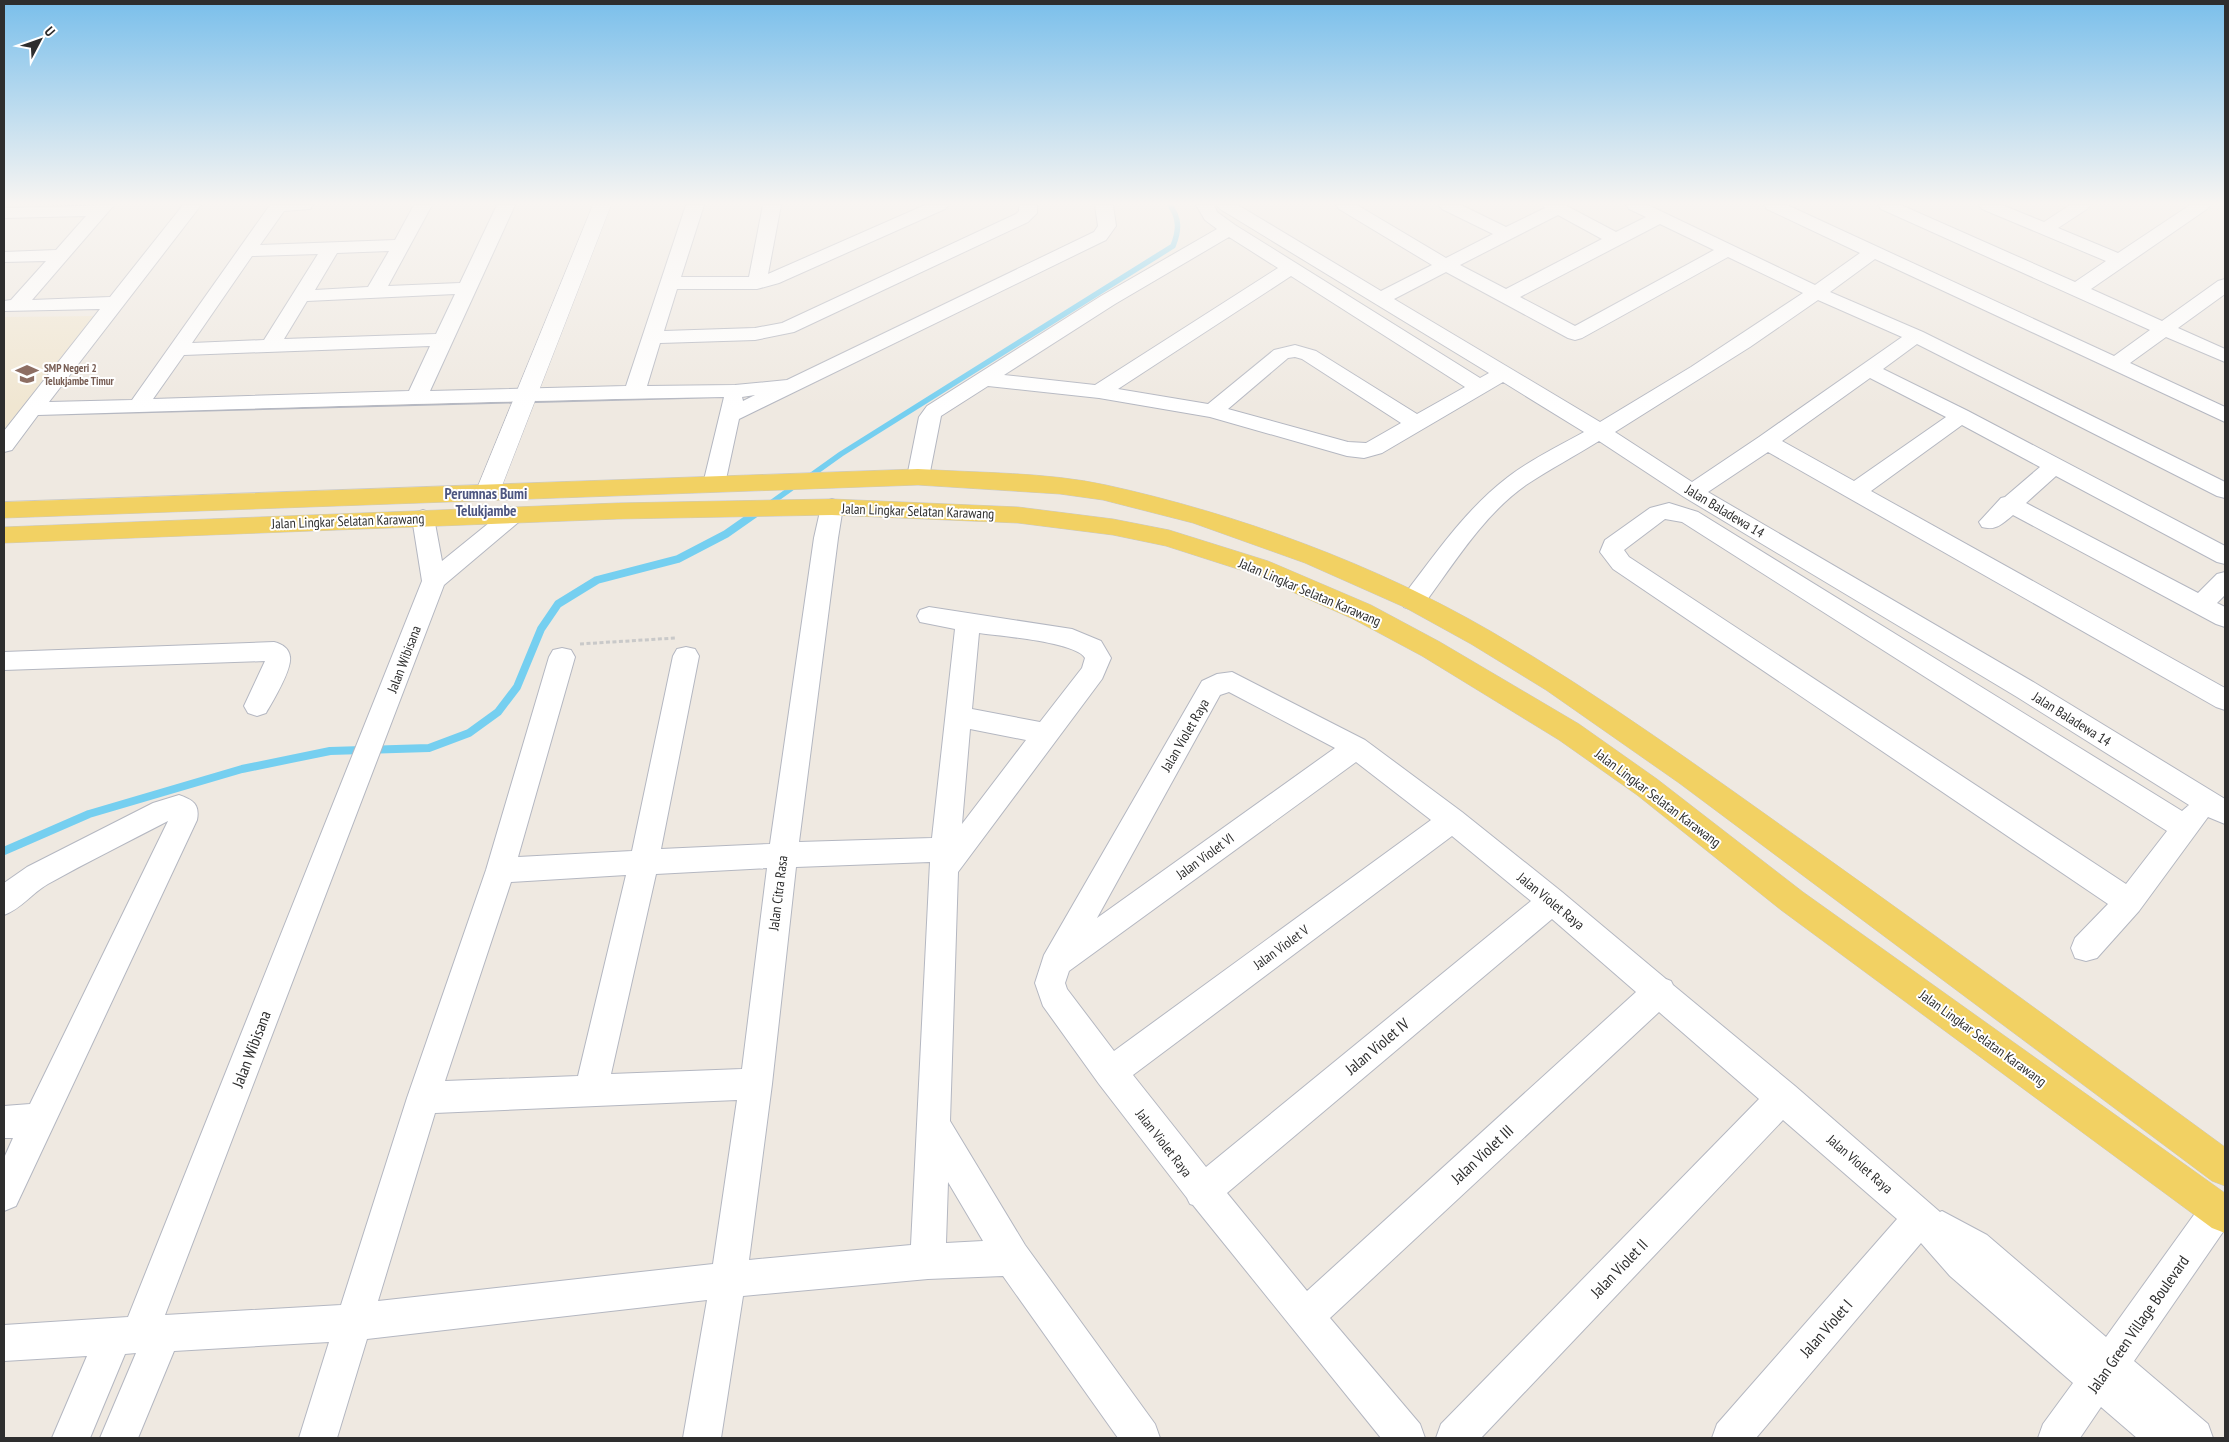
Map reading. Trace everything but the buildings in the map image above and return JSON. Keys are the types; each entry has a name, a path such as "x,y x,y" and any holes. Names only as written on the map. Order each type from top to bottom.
{"main road":[{"name":"Jalan Lingkar Selatan Karawang","path":"4,534 746,508 817,481 918,477 1060,486 1103,492 1151,503 1200,517 1306,554 1413,600 1514,657 1656,752 2224,1163"},
{"name":"Jalan Lingkar Selatan Karawang","path":"4,510 714,484 782,495 832,507 1018,515 1113,526 1169,538 1259,567 1362,612 1431,649 1569,732 1646,787 1792,901 2222,1212"}],"street":[{"path":"10,306 44,272"},
{"path":"4,445 139,272"},
{"path":"138,406 231,272"},
{"path":"270,346 316,272"},
{"path":"376,292 386,272"},
{"path":"416,398 474,272"},
{"path":"488,491 575,272"},
{"path":"634,394 673,272"},
{"path":"757,283 759,272"},
{"path":"670,283 757,283 788,272"},
{"path":"652,337 755,334 787,328 906,272"},
{"path":"730,416 1025,272"},
{"path":"918,477 930,417 934,411 983,378 1155,272"},
{"path":"1100,392 1284,272"},
{"path":"1294,272 1480,387"},
{"name":"Jalan Baladewa 14","path":"1338,272 1502,374 1600,432 1692,492 2026,690 2216,807"},
{"path":"1381,298 1430,272"},
{"path":"1461,272 1575,334 1687,272"},
{"path":"1506,297 1553,272"},
{"path":"1774,272 1916,336 2225,491"},
{"path":"1413,600 1477,518 1502,492 1518,480 1600,432 1704,367 1845,272"},
{"path":"1917,272 2225,415"},
{"path":"2040,272 2167,328 2225,356"},
{"path":"2078,289 2102,272"},
{"path":"2115,364 2225,285"},
{"path":"301,296 467,288"},
{"path":"10,306 115,303"},
{"path":"1692,492 1767,442 1916,336"},
{"path":"178,349 442,340"},
{"path":"1212,411 1282,354 1289,351 1298,351 1309,354 1416,423"},
{"path":"1869,370 1961,416 2225,556"},
{"path":"983,378 1100,392 1212,411 1355,451 1364,451 1374,448 1502,374"},
{"path":"32,409 526,394 634,394 735,391 790,386"},
{"path":"714,484 735,391"},
{"path":"1856,492 1961,416"},
{"path":"1767,442 2225,700"},
{"path":"1990,522 2054,466"},
{"path":"2010,503 2225,618"},
{"name":"Jalan Citra Rasa","path":"702,1438 728,1280 756,1084 783,855 826,538 832,507"},
{"path":"2129,902 1621,563 1612,552 1614,546 1658,513 1669,511 1690,517 2184,828"},
{"path":"423,518 434,581 513,515"},
{"path":"2201,605 2225,580"},
{"name":"Jalan Wibisana","path":"139,1335 434,581"},
{"path":"929,616 1072,638 1086,644 1097,653 1098,658 1094,672 1047,734 946,858"},
{"path":"928,1261 946,858 968,622"},
{"path":"4,661 274,651 278,656 277,665 257,706"},
{"path":"591,1091 644,862 686,656"},
{"path":"318,1438 423,1098 500,870 562,657"},
{"name":"Jalan Violet Raya","path":"1406,1438 1202,1192 1110,1073 1054,996 1050,983 1055,964 1212,688 1217,684 1232,682 1356,747 1452,820 1660,991 1922,1217 1963,1263 2104,1372"},
{"path":"960,717 1047,734"},
{"name":"Jalan Violet VI","path":"1055,964 1356,747"},
{"path":"4,902 17,889 37,876 163,811 179,806 185,811 183,820 4,1194"},
{"path":"2086,948 2129,902 2184,828 2216,807"},
{"name":"Jalan Violet V","path":"1110,1073 1452,820"},
{"path":"500,870 783,855 946,858"},
{"name":"Jalan Violet IV","path":"1202,1192 1552,901"},
{"name":"Jalan Violet III","path":"1305,1318 1660,991"},
{"path":"423,1098 756,1084"},
{"name":"Jalan Violet II","path":"1455,1438 1783,1097"},
{"path":"4,1122 39,1120"},
{"path":"934,1126 1012,1258 1141,1438"},
{"name":"Jalan Green Village Boulevard","path":"2057,1438 2222,1212"},
{"name":"Jalan Violet I","path":"1732,1438 1922,1217"},
{"path":"4,1343 355,1322 728,1280 928,1261 1012,1258"},
{"path":"119,1438 136,1396 139,1335"},
{"path":"71,1438 85,1404 139,1335"},
{"path":"2104,1372 2166,1438"},
{"path":"2104,1372 2194,1438"}],"path":[{"path":"562,657 567,651 582,643 672,636 683,643 686,656"}],"shaded area":[{"name":"SMP Negeri 2 Telukjambe Timur","path":"100,316 4,430 4,317"}],"waterway":[{"path":"806,479 841,454 1131,272"},
{"path":"754,515 796,485"},
{"path":"4,851 89,814 242,769 330,751 429,748 469,733 498,712 517,687 541,629 558,604 597,580 678,559 726,534 756,513"}],"place":[{"name":"SMP Negeri 2 Telukjambe Timur","path":"27,374"}],"district":[{"name":"Perumnas Bumi Telukjambe","path":"486,502"}]}
